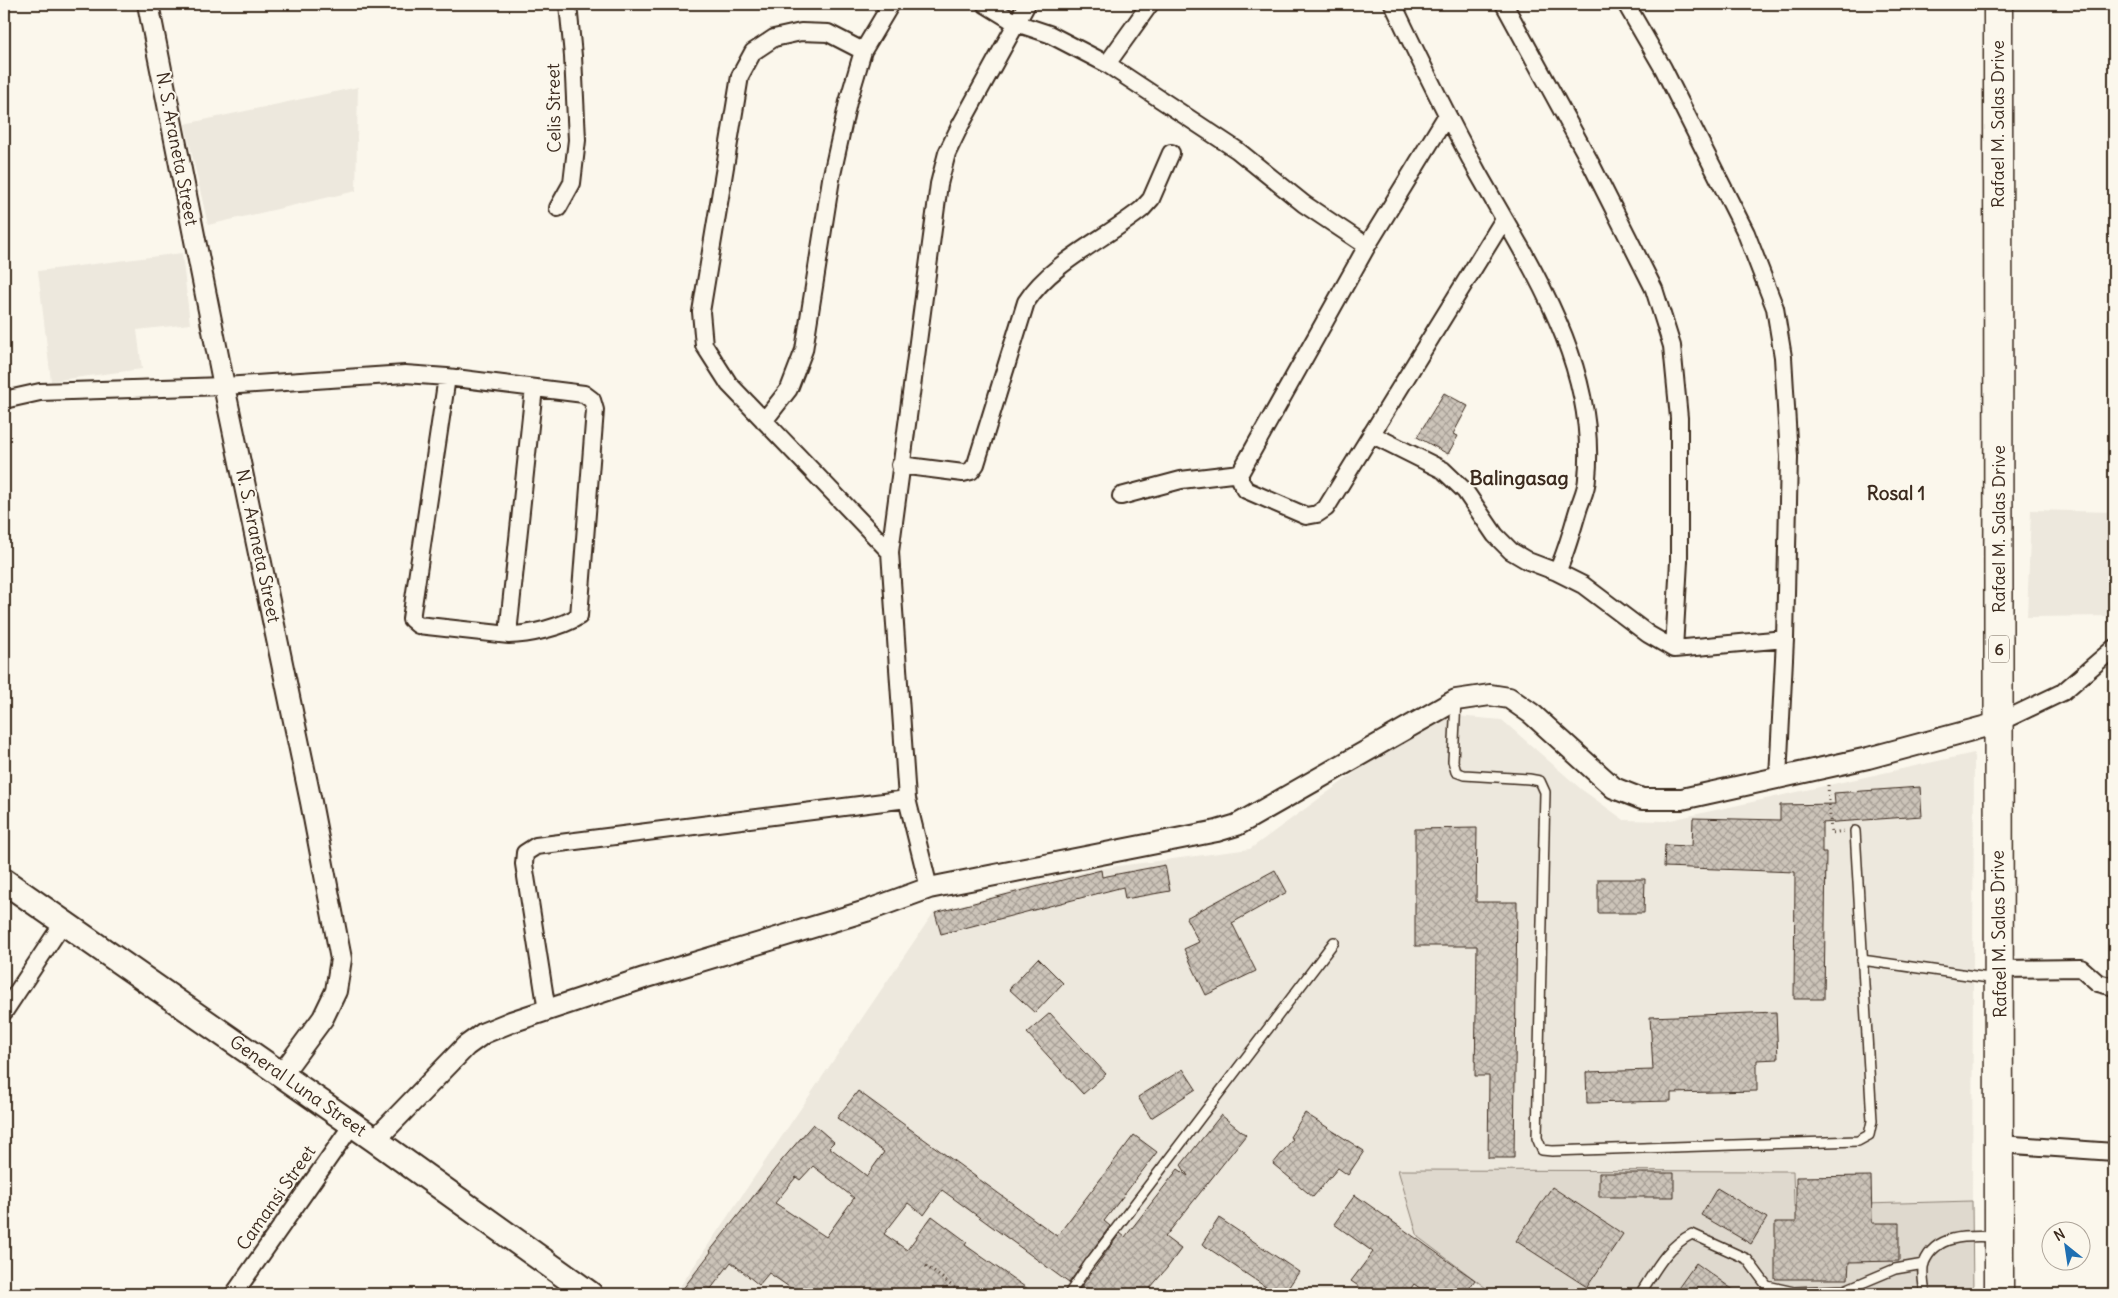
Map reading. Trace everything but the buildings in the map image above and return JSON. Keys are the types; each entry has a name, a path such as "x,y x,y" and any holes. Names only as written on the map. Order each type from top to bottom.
{"highway":[{"name":"Rafael M. Salas Drive","path":"1998,4 1999,1294"}],"main road":[{"name":"General Luna Street","path":"4,881 375,1140 590,1294"}],"street":[{"name":"N. S. Araneta Street","path":"148,4 224,386 311,802 341,959 336,991 323,1018 281,1074"},
{"name":"Celis Street","path":"558,208 572,184 577,140 573,56 568,4"},
{"path":"764,421 789,389 804,350 831,179 848,102 863,51 891,4"},
{"path":"985,4 1016,23 1049,34 1106,64 1237,150 1304,204 1367,246"},
{"path":"929,888 907,799 890,552 900,465 939,184 947,153 1027,4"},
{"path":"1106,64 1150,4"},
{"path":"1393,4 1447,115 1545,293 1562,331 1580,385 1588,434 1587,480 1564,558 1557,572"},
{"path":"1504,4 1589,160 1654,289 1672,346 1679,418 1679,561 1674,649"},
{"path":"1626,4 1663,68 1746,233 1775,308 1783,357 1789,457 1785,639 1778,778"},
{"path":"863,51 828,33 801,32 774,38 753,52 740,76 701,312 704,345 729,384 890,552"},
{"path":"1447,115 1367,246 1240,473 1240,481 1246,490 1306,516 1317,514 1326,508 1504,219"},
{"path":"900,465 963,473 971,471 976,464 1026,302 1036,287 1056,270 1142,209 1151,199 1171,153"},
{"path":"4,400 40,392 224,386 405,374 447,377 584,394 592,400 595,410 580,608 579,616 570,621 521,635 509,635 418,625 411,619 447,377"},
{"path":"509,635 534,388"},
{"path":"1371,434 1443,470 1465,491 1495,535 1511,551 1528,561 1557,572 1583,585 1648,634 1674,649 1785,639"},
{"path":"1121,496 1181,480 1240,473"},
{"path":"375,1140 466,1046 493,1029 644,978 866,911 929,888 1208,833 1237,825 1456,700 1490,695 1509,698 1532,714 1614,788 1642,798 1682,799 1826,767 1998,723 2063,692 2114,648"},
{"path":"547,1011 524,864 525,853 536,846 907,799"},
{"path":"4,1012 64,923"},
{"path":"2000,974 2081,968 2098,983 2114,987"},
{"name":"Camansi Street","path":"234,1294 352,1125"},
{"path":"1999,1144 2114,1152"}],"lane":[{"path":"1456,700 1453,761 1456,772 1464,775 1529,778 1540,781 1544,792 1537,1138 1542,1150 1858,1141 1870,1135 1872,1121 1856,831"},
{"path":"1069,1294 1089,1264 1334,942"},
{"path":"1862,960 2000,974"},
{"path":"1640,1294 1670,1248 1692,1234 1747,1259 1767,1286 1794,1292 1845,1290 1895,1269 1924,1264"},
{"path":"1925,1294 1924,1264 1936,1246 1959,1236 2000,1237"}],"path":[{"path":"1826,767 1831,833 1856,831"},
{"path":"926,1266 963,1294"}],"shaded area":[{"path":"358,87 356,191 208,225 185,124"},
{"path":"182,253 190,324 137,330 142,369 51,381 38,271"},
{"path":"2031,510 2114,512 2114,616 2027,617"},
{"path":"1445,715 1502,720 1581,789 1624,820 1666,821 1974,753 1972,1201 1794,1206 1793,1171 1418,1237 1494,1294 675,1294 934,912 1095,869 1250,849 1394,744"},
{"path":"1398,1170 1793,1171 1794,1206 1972,1201 1973,1294 1494,1294 1418,1237"}],"district":[{"name":"Balingasag","path":"1519,478"},
{"name":"Rosal 1","path":"1896,493"}]}
